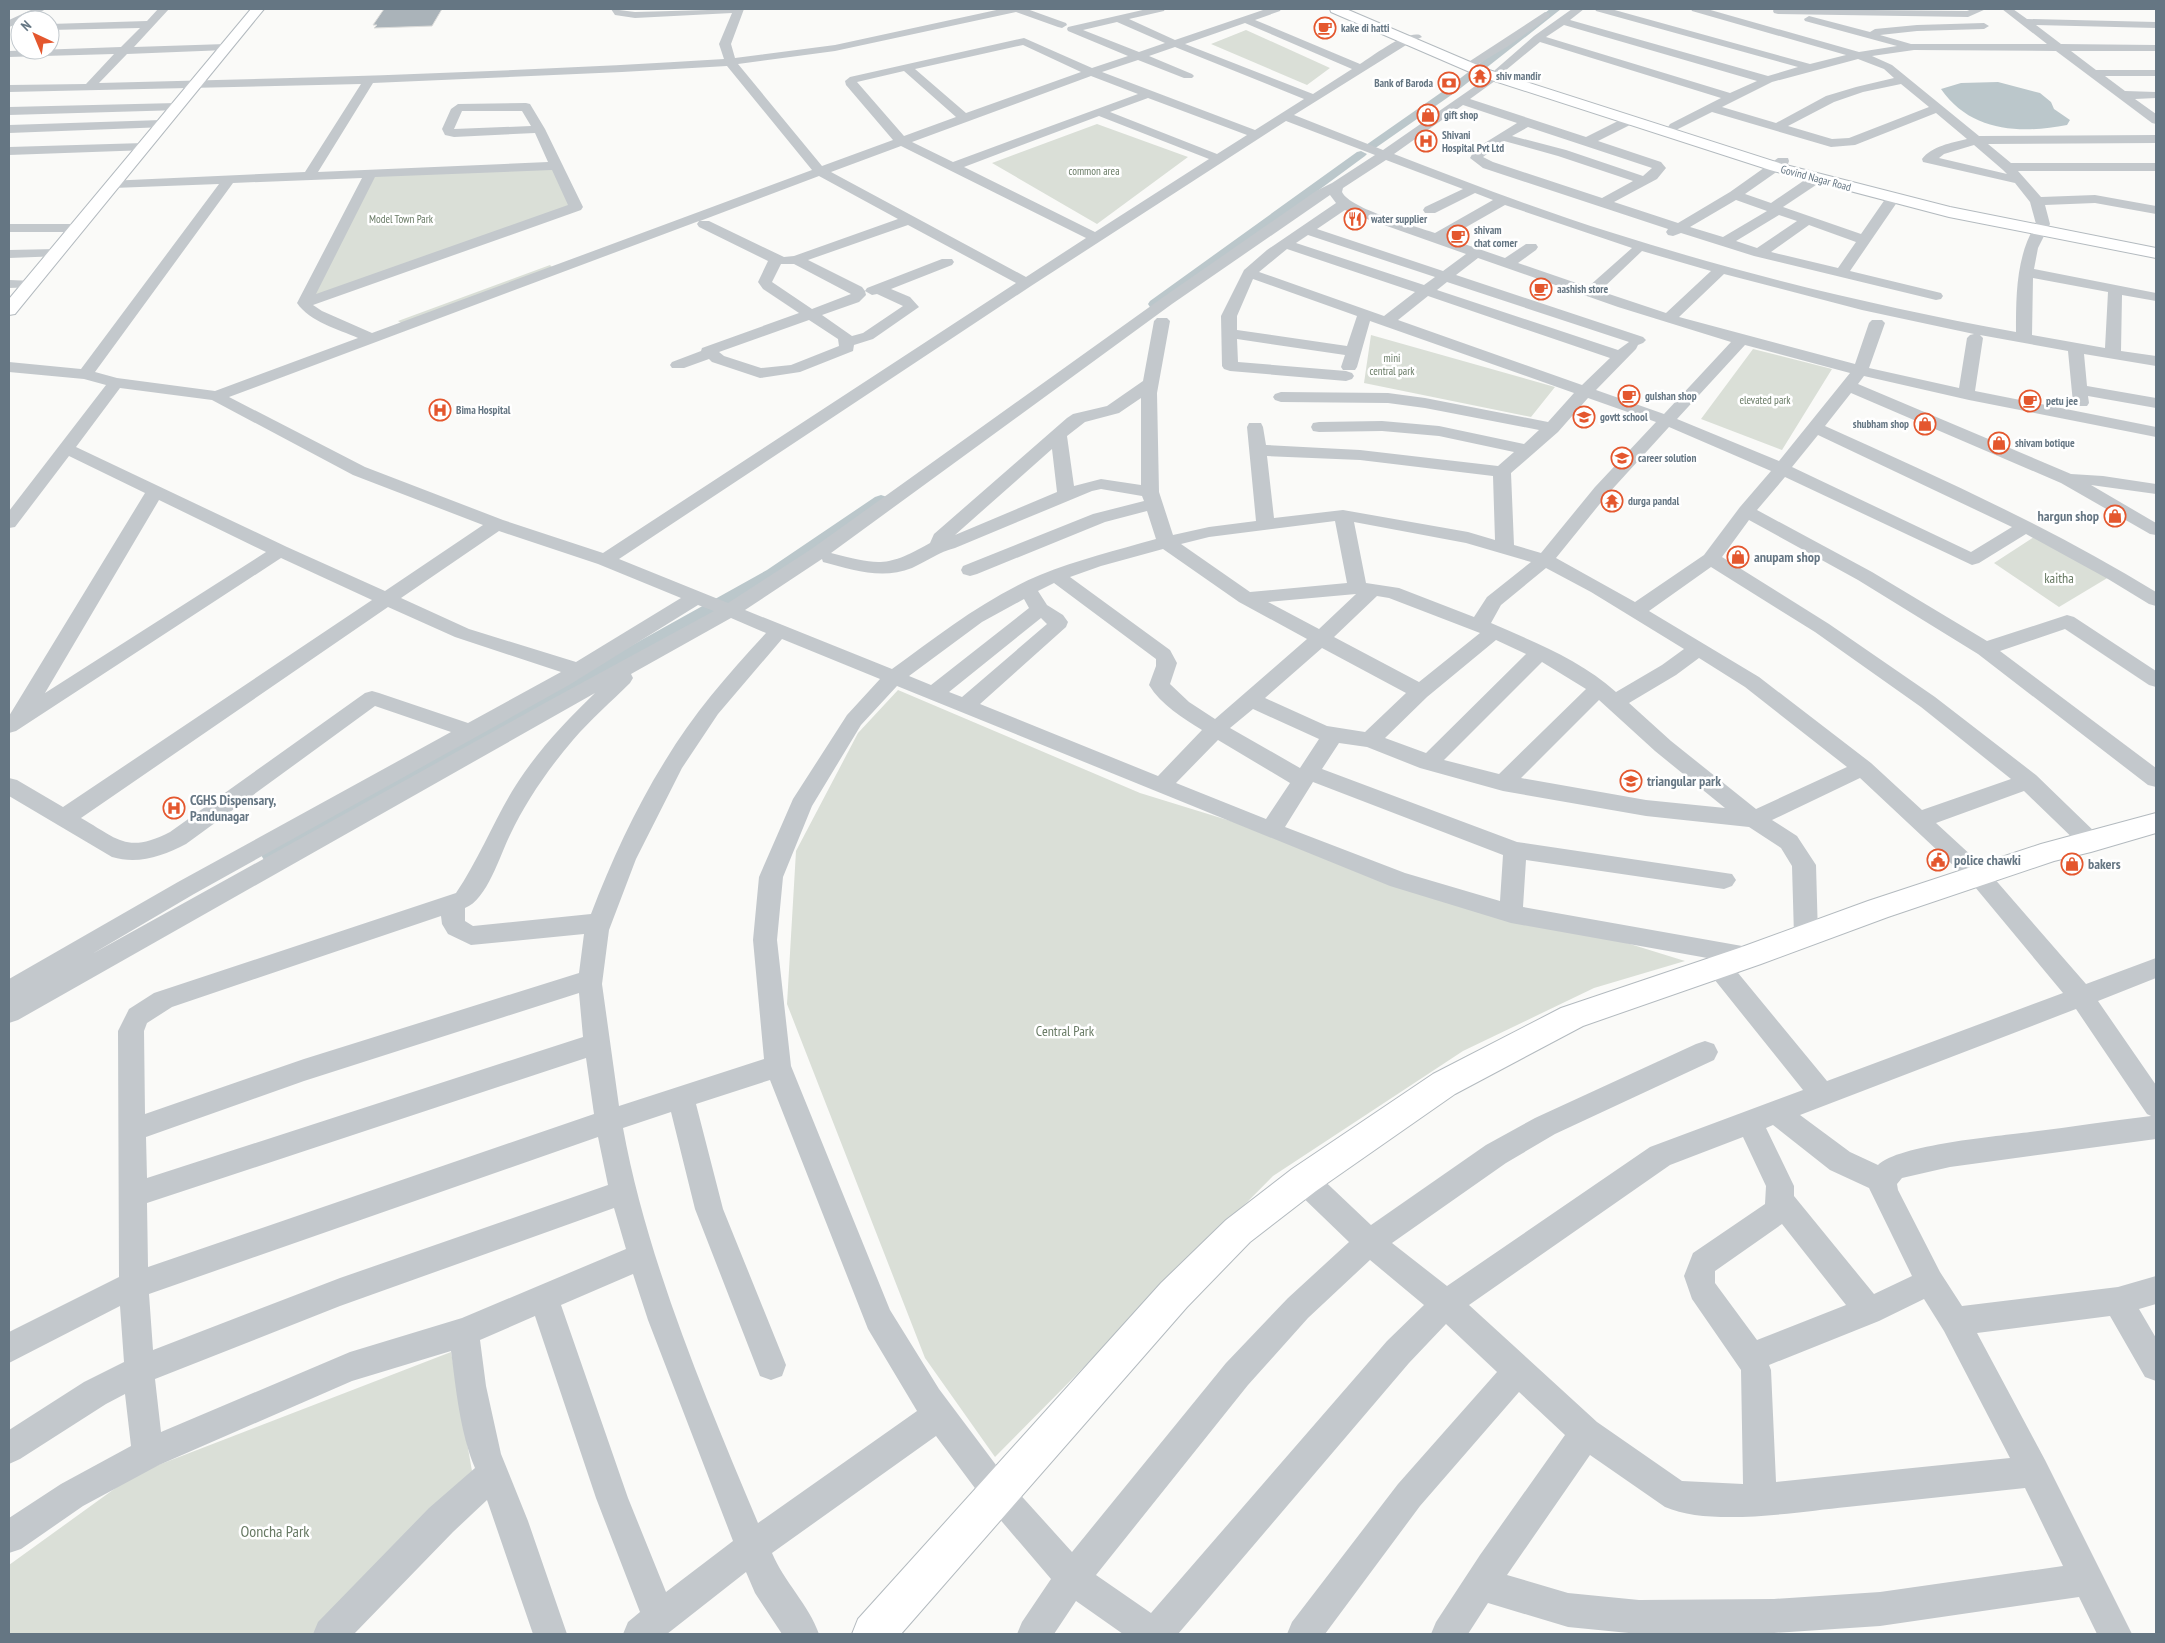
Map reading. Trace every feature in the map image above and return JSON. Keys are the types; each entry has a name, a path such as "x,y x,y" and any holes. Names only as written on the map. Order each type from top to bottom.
{"main road":[{"path":"9,310 258,9"},
{"path":"1336,9 1484,69"},
{"path":"1350,9 1412,39"},
{"name":"Govind Nagar Road","path":"1484,69 1630,120 1780,164 2156,253"},
{"name":"Govind Nagar Road","path":"1484,69 1674,127 1817,178 1892,198 2040,227 2156,245"},
{"path":"873,1634 997,1492 1174,1295 1238,1231 1304,1180 1444,1084 1572,1017 2051,851 2091,842 2156,823"}],"street":[{"path":"89,87 164,9"},
{"path":"616,9 618,13 634,14 739,9 724,44 730,62 819,171 1026,283"},
{"path":"9,89 368,80 622,69 730,62 834,48 1017,9 1062,25"},
{"path":"1160,9 1072,29 1188,76"},
{"path":"216,396 901,141 1136,56 1244,18 1276,9"},
{"path":"9,1014 550,709 649,656 726,611 825,549 1188,287 1321,194 1337,186 1384,155 1461,100 1506,43 1553,9"},
{"path":"1484,69 1538,38 1579,9"},
{"path":"1600,9 1810,67"},
{"path":"1696,9 1859,55 1888,66 2008,167 2037,201 2040,227 2026,272 2023,310 2024,338"},
{"path":"1775,10 1968,14 1982,9"},
{"path":"2006,9 2027,22 2138,106 2156,115"},
{"path":"1775,10 1914,47"},
{"path":"1825,24 1851,19 1933,13"},
{"path":"1968,14 2010,47"},
{"path":"1244,18 1361,69"},
{"path":"1119,19 1313,98"},
{"path":"1562,21 1768,80"},
{"path":"2027,22 2156,25"},
{"path":"60,27 149,24"},
{"path":"1864,34 1917,28 1990,31"},
{"path":"1538,38 1731,97"},
{"path":"605,560 1026,283 1313,98 1412,39"},
{"path":"1096,238 901,141 852,85 851,81 1024,41 1091,72 1257,135"},
{"path":"9,54 226,47"},
{"path":"1674,127 1710,107 1768,80 1859,55 1914,47 2156,48"},
{"path":"907,68 964,118"},
{"path":"2095,73 2156,73"},
{"path":"309,176 368,80"},
{"path":"1778,127 1830,99 1860,89 1903,80"},
{"path":"952,167 1148,94"},
{"path":"2123,95 2156,95"},
{"path":"1461,100 1527,123 1589,141 1660,168 1652,176 1603,203"},
{"path":"304,303 576,207 539,129 526,107 468,106 457,109 448,129 449,132 454,133 539,129"},
{"path":"9,110 177,107"},
{"path":"1710,107 1840,143 1851,142 1938,108"},
{"path":"1101,113 1219,159"},
{"path":"1285,116 1384,155 1642,249 1885,311 2156,361"},
{"path":"1589,141 1630,120"},
{"path":"1527,123 1515,128 1479,152 1476,158 1488,165 1723,243 1841,274 1936,296"},
{"path":"9,129 162,124"},
{"path":"1503,137 1554,151 1643,180"},
{"path":"2018,180 1928,159 1940,151 1976,140 2156,139"},
{"path":"9,151 144,147"},
{"path":"1591,292 1642,249 1735,195 1780,164"},
{"path":"113,184 556,166"},
{"path":"2008,167 2156,167"},
{"path":"304,303 371,173"},
{"path":"1723,243 1775,209 1817,178"},
{"path":"85,374 229,179"},
{"path":"1337,186 1335,192 1337,198 1344,204 1666,317 1860,371 2156,432"},
{"path":"1430,210 1475,188"},
{"path":"1735,195 1864,240"},
{"path":"1841,274 1892,198"},
{"path":"1437,238 1505,199"},
{"path":"2037,201 2095,199 2156,210"},
{"path":"1344,204 1258,263 1249,273 1229,316 1228,333 1230,366 1346,376"},
{"path":"704,224 776,259 784,261 796,260 908,220"},
{"path":"1759,253 1808,220"},
{"path":"9,228 77,228"},
{"path":"1306,230 1638,340"},
{"path":"1286,244 1621,356"},
{"path":"1508,263 1530,247"},
{"path":"1387,321 1477,252"},
{"path":"9,254 56,253"},
{"path":"776,259 766,277 765,282 768,286 811,314 845,337 847,348 794,369 760,373 718,359 708,351 811,314 854,299 859,295 858,293"},
{"path":"796,260 858,293 878,289 947,262"},
{"path":"1258,450 1360,455 1502,472 1552,428 1585,391 1638,340 1721,269"},
{"path":"2026,272 2156,297"},
{"path":"1249,273 1666,420 1782,469 1972,559 2026,526"},
{"path":"9,284 30,284"},
{"path":"846,342 868,336 912,307 905,300 878,289"},
{"path":"2113,354 2115,289"},
{"path":"304,303 317,314 372,338"},
{"path":"1340,396 1365,313"},
{"path":"1162,321 1149,393 1152,498 1166,542 1246,598 1420,692"},
{"path":"1636,611 1711,559 1746,511 1860,371 1877,323"},
{"path":"1228,333 1353,352"},
{"path":"1966,394 1975,338"},
{"path":"1487,629 1485,614 1494,601 1545,560 1601,491 1742,339"},
{"path":"2075,347 2082,418"},
{"path":"678,365 711,353"},
{"path":"9,367 85,374 116,383 216,396 359,471 497,524 605,560 726,611 1398,880 1511,914 1750,956"},
{"path":"9,523 116,383"},
{"path":"942,544 939,542 940,538 1079,418 1113,410 1150,384"},
{"path":"1848,386 2066,479 2156,530"},
{"path":"2079,390 2156,403"},
{"path":"1282,397 1340,396 1388,398 1425,403 1552,428"},
{"path":"1256,427 1266,524"},
{"path":"1319,427 1405,427 1448,432 1528,450"},
{"path":"1815,428 2026,526 2108,569 2156,600"},
{"path":"1059,436 1066,494"},
{"path":"65,448 280,550 462,633 578,670"},
{"path":"1502,472 1505,548"},
{"path":"2066,479 2103,481 2156,489"},
{"path":"830,558 868,566 895,567 909,562 942,544 962,538 1088,486 1101,484 1152,498"},
{"path":"13,723 155,491"},
{"path":"970,570 1152,498"},
{"path":"1746,511 1865,576 1985,649 2156,779"},
{"path":"1343,515 1365,588"},
{"path":"2156,968 2080,995 1660,1156 1446,1304 1398,1352 1154,1634 1072,1578 997,1492 939,1415 879,1319 778,1066 765,940 772,877 801,806 854,720 894,677 974,618 1027,589 1094,562 1209,532 1343,515 1468,538 1545,560 1598,588 1752,682 1863,768 1978,876 2080,995 2156,1106"},
{"path":"64,818 497,524"},
{"path":"13,723 280,550"},
{"path":"1711,559 1866,658 1928,702 2028,781 2091,842"},
{"path":"1056,576 1163,655 1167,660 1167,665 1160,680 1161,690 1216,729 1306,776 1515,850 1724,880"},
{"path":"1246,598 1365,588 1401,595 1540,652 1607,695 1663,746 1754,819 1789,842 1804,865 1806,936"},
{"path":"1161,786 1216,729 1252,700 1320,639 1365,588"},
{"path":"965,706 1056,627 1058,622 1056,619 1040,609 1027,589"},
{"path":"9,991 186,888 578,670 695,598"},
{"path":"934,694 1040,609"},
{"path":"1985,649 2067,621 2156,680"},
{"path":"1370,740 1487,629"},
{"path":"778,631 711,709 673,765 624,859 599,924 591,979 597,1044 616,1164 662,1320 721,1472 767,1581 802,1634"},
{"path":"1503,783 1607,695 1668,670 1698,649"},
{"path":"1428,763 1540,652"},
{"path":"148,1454 134,1286 131,1031 138,1016 163,1000 464,899 482,873 499,834 531,779 560,742 622,679 649,656"},
{"path":"9,786 120,851 137,853 158,848 178,838 372,698 470,731"},
{"path":"1252,700 1332,736 1370,740 1428,763 1503,783 1646,808 1754,819 1863,768"},
{"path":"1271,830 1332,736"},
{"path":"1919,820 2028,781"},
{"path":"1511,914 1515,850"},
{"path":"453,904 453,924 457,930 472,936 599,924"},
{"path":"1719,967 1823,1095"},
{"path":"133,1130 210,1101 368,1048 591,979"},
{"path":"134,1195 511,1070 597,1044"},
{"path":"1034,1634 1072,1578 1237,1374 1298,1308 1369,1242 1496,1154 1545,1126 1704,1052"},
{"path":"9,1348 134,1286 608,1121 778,1066"},
{"path":"682,1098 709,1209 771,1365"},
{"path":"1777,1112 1840,1161 1882,1180"},
{"path":"1750,1123 1780,1186 1780,1200 1776,1212 1703,1263 1700,1270 1702,1289 1751,1357 1756,1370 1760,1500"},
{"path":"1882,1180 1894,1168 1950,1155 2156,1128"},
{"path":"1304,1180 1369,1242 1446,1304 1517,1372 1586,1433 1676,1496 1693,1499 1760,1500 2034,1472"},
{"path":"1882,1180 1884,1192 1930,1282 1955,1321 2034,1472 2114,1634"},
{"path":"9,1448 95,1393 140,1370 340,1292 624,1192"},
{"path":"1780,1200 1869,1311"},
{"path":"9,1536 72,1495 148,1454 350,1367 464,1332 642,1256"},
{"path":"1751,1357 1869,1311 1930,1282"},
{"path":"1955,1321 2118,1301 2156,1290"},
{"path":"544,1298 612,1498 650,1627 752,1547 939,1415"},
{"path":"2118,1301 2156,1366"},
{"path":"464,1332 471,1386 485,1454 512,1521 550,1634"},
{"path":"1304,1634 1409,1495 1517,1372"},
{"path":"1448,1634 1586,1433"},
{"path":"330,1634 441,1520 493,1473"},
{"path":"1481,1584 1568,1610 1638,1617 1774,1616 1880,1609 2087,1579"}],"green space":[{"path":"1246,30 1330,68 1307,85 1211,44"},
{"name":"common area","path":"1097,124 1188,157 1097,224 992,163"},
{"name":"Model Town Park","path":"556,166 576,207 307,301 371,173"},
{"path":"550,265 555,270 404,325 398,321"},
{"name":"mini central park","path":"1371,335 1555,387 1531,417 1364,383"},
{"name":"elevated park","path":"1753,349 1832,369 1782,450 1701,419"},
{"name":"kaitha","path":"2034,537 2109,577 2059,607 1994,563"},
{"name":"Central Park","path":"898,690 1140,793 1685,961 1594,988 1463,1051 1273,1176 995,1457 925,1358 787,1004 796,851 858,733"},
{"name":"Ooncha Park","path":"451,1352 472,1471 322,1634 9,1634 9,1565 135,1474"}],"shaded area":[{"path":"1998,82 2040,93 2051,102 2054,109 2070,120 2067,125 2049,128 2014,129 1998,126 1982,122 1967,114 1953,103 1941,89 1961,83"}],"building":[{"path":"384,9 442,9 432,26 374,28 377,25 373,25"}],"waterway":[{"path":"1370,147 1453,89 1556,9"},
{"path":"1155,304 1361,154"},
{"path":"271,855 773,574 881,500"}],"place":[{"name":"kake di hatti","path":"1325,28"},
{"name":"shiv mandir","path":"1480,76"},
{"name":"Bank of Baroda","path":"1449,83"},
{"name":"gift shop","path":"1428,115"},
{"name":"Shivani Hospital Pvt Ltd","path":"1426,141"},
{"name":"water supplier","path":"1355,219"},
{"name":"shivam chat corner","path":"1458,236"},
{"name":"aashish store","path":"1541,289"},
{"name":"gulshan shop","path":"1629,396"},
{"name":"petu jee","path":"2030,401"},
{"name":"Bima Hospital","path":"440,410"},
{"name":"govtt school","path":"1584,417"},
{"name":"shubham shop","path":"1925,424"},
{"name":"shivam botique","path":"1999,443"},
{"name":"career solution","path":"1622,458"},
{"name":"durga pandal","path":"1612,501"},
{"name":"hargun shop","path":"2115,516"},
{"name":"anupam shop","path":"1738,557"},
{"name":"triangular park","path":"1631,781"},
{"name":"CGHS Dispensary, Pandunagar","path":"174,808"},
{"name":"police chawki","path":"1938,860"},
{"name":"bakers","path":"2072,864"}]}
